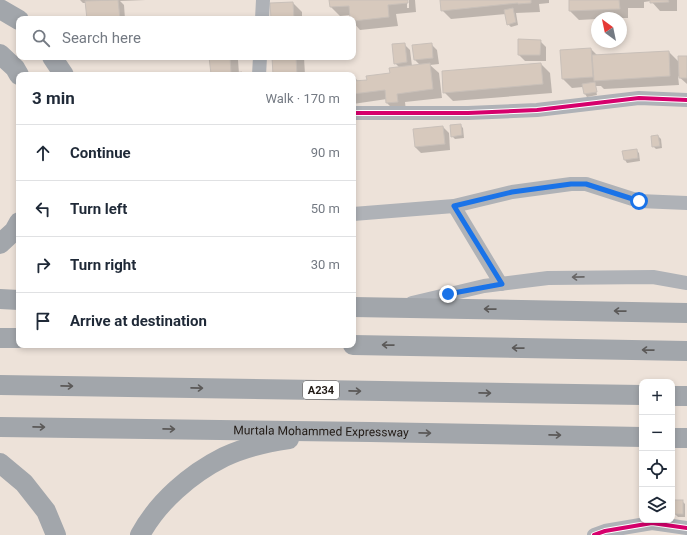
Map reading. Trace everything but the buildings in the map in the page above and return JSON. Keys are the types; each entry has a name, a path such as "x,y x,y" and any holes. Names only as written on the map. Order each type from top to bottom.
{"highway":[{"path":"0,9 16,18"},
{"path":"0,54 17,72"},
{"path":"54,60 62,72"},
{"path":"0,244 16,227"},
{"path":"0,300 16,300"},
{"path":"356,307 687,313"},
{"path":"0,338 16,338"},
{"path":"356,345 687,351"},
{"name":"A234","path":"0,385 639,395"},
{"path":"675,396 687,396"},
{"name":"Murtala Mohammed Expressway","path":"0,427 639,437"},
{"path":"140,535 145,524 166,499 192,475 225,457 267,443 313,436 370,432"},
{"path":"675,438 687,438"},
{"path":"0,463 24,483 46,511 56,535"}],"street":[{"path":"262,16 263,0"},
{"path":"259,72 260,60"},
{"path":"356,113 537,110 639,98 687,100"},
{"path":"356,214 454,206 512,192 571,184 586,184 639,201 687,203"},
{"path":"454,206 502,284"},
{"path":"395,307 448,294 502,284 548,278 653,277 687,283"},
{"path":"594,535 605,531 652,523 687,528"}],"cycle path":[{"path":"356,113 468,113 537,110 639,98 687,100"},
{"path":"594,535 605,531 652,523 687,528"}],"route":[{"path":"448,294 484,286 502,284 454,206 512,192 571,184 586,184 639,201"}]}
